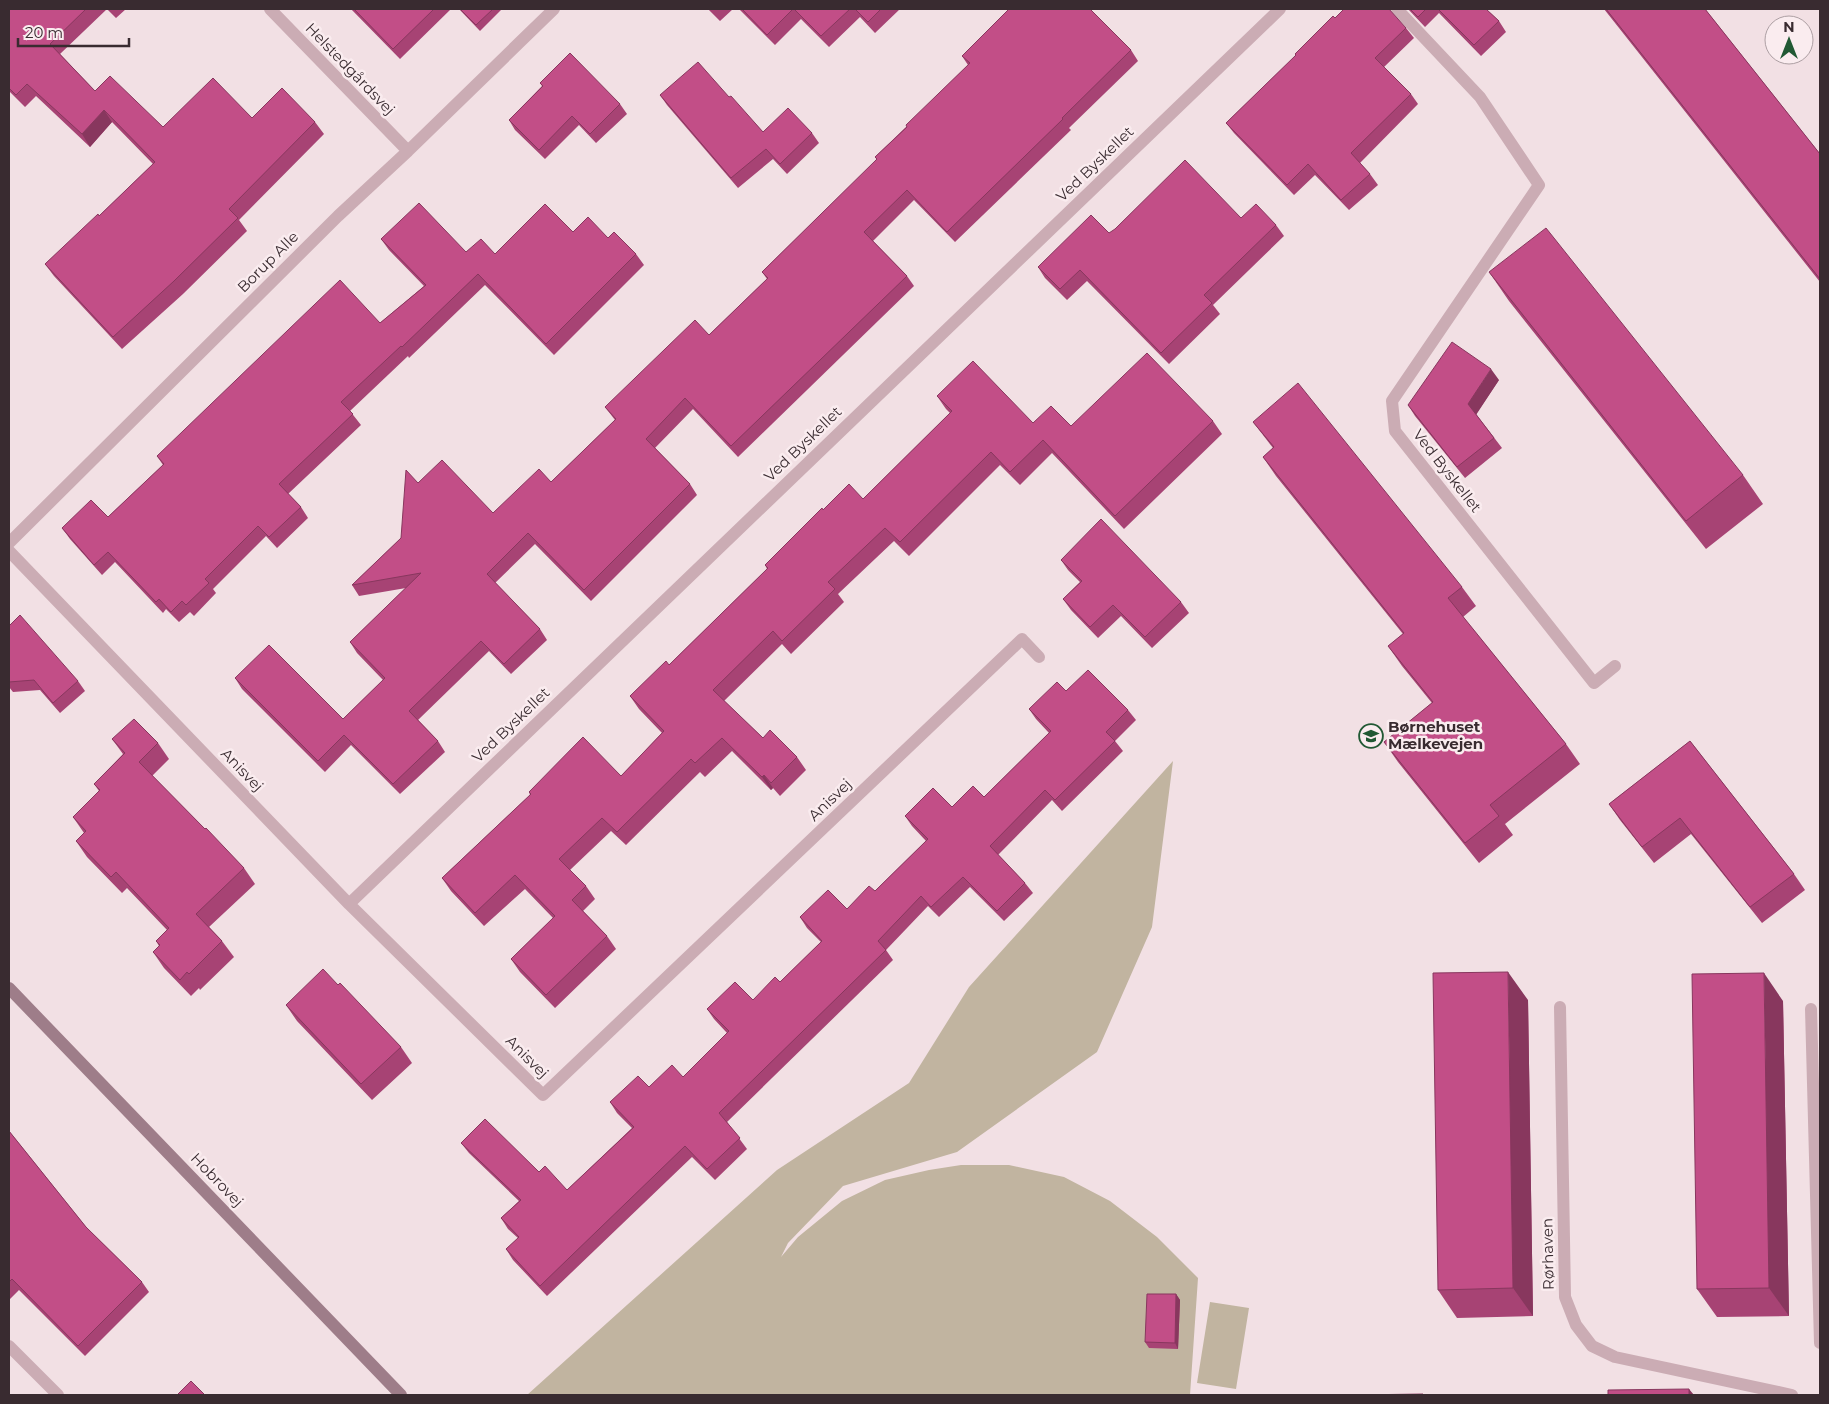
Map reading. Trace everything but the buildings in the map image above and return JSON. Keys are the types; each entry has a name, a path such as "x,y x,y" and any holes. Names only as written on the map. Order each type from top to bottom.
{"main road":[{"name":"Hobrovej","path":"9,988 401,1395"}],"street":[{"name":"Helstedgårdsvej","path":"270,9 408,151"},
{"name":"Borup Alle","path":"9,543 338,216 408,151 554,9"},
{"name":"Ved Byskellet","path":"349,904 1280,9"},
{"name":"Ved Byskellet","path":"1397,9 1480,97 1539,185 1392,401 1395,431 1594,682 1615,666"},
{"name":"Anisvej","path":"9,551 349,904 543,1096 1022,639 1039,657"},
{"name":"Rørhaven","path":"1560,1007 1565,1297 1576,1325 1592,1346 1615,1357 1792,1395"},
{"path":"1811,1009 1820,1343"},
{"path":"9,1346 58,1395"}],"shaded area":[{"path":"1173,761 1152,927 1097,1052 957,1152 843,1186 788,1243 781,1257 798,1237 842,1201 885,1180 961,1165 1009,1165 1064,1177 1110,1201 1157,1237 1198,1278 1190,1395 527,1395 777,1170 909,1083 969,987"},
{"path":"1210,1302 1249,1308 1236,1389 1197,1383"}],"place":[{"name":"Børnehuset Mælkevejen","path":"1371,736"}]}
